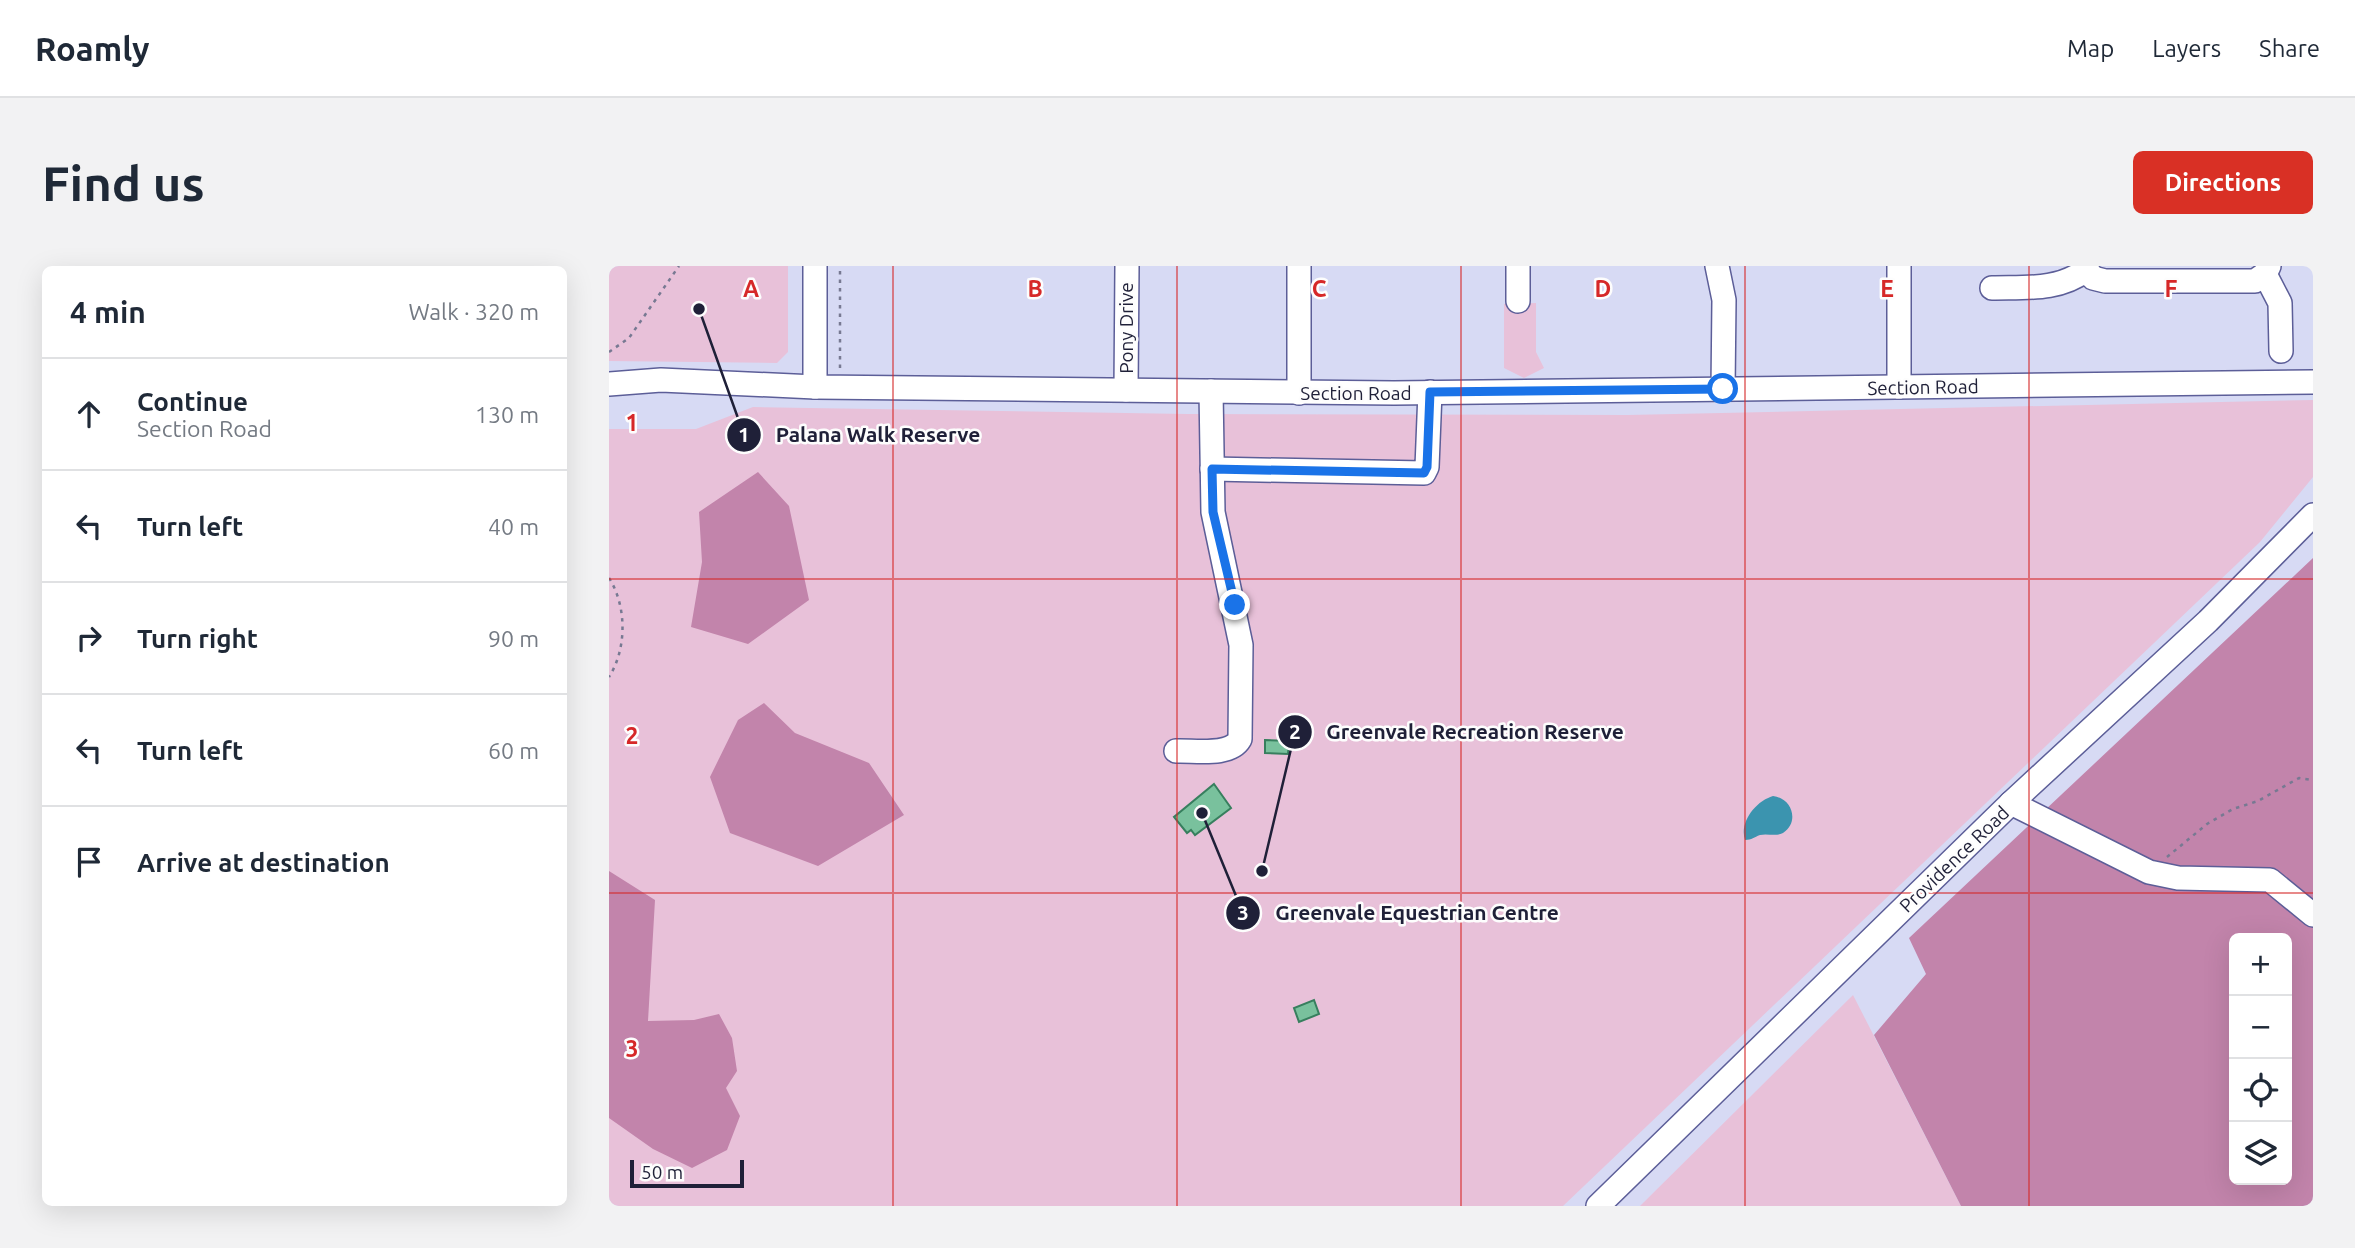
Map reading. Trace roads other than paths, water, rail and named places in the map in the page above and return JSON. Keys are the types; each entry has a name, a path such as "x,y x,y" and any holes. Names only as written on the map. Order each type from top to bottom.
{"street":[{"path":"815,266 815,387"},
{"name":"Pony Drive","path":"1126,390 1127,266"},
{"path":"1299,266 1299,393"},
{"path":"1518,266 1518,301"},
{"path":"1717,266 1724,300 1723,389"},
{"path":"1899,266 1899,387"},
{"path":"1992,288 2069,283 2085,268 2093,278 2105,281 2255,281 2267,270 2280,303 2281,351"},
{"name":"Section Road","path":"609,384 661,380 815,387 1299,393 2313,382"},
{"path":"1176,751 1222,750 1235,746 1240,739 1241,645 1213,512 1212,391"},
{"path":"1212,469 1424,473 1427,467 1430,392"},
{"name":"Providence Road","path":"1598,1206 2011,803 2208,621 2313,515"},
{"path":"2011,803 2149,872 2178,878 2270,880 2313,915"}],"water":[{"path":"1773,796 1785,801 1789,806 1792,817 1788,828 1780,834 1760,835 1745,840 1744,826 1750,813 1761,802"}],"place":[{"name":"Palana Walk Reserve","path":"699,309"},
{"name":"Greenvale Equestrian Centre","path":"1202,813"},
{"name":"Greenvale Recreation Reserve","path":"1262,871"}]}
